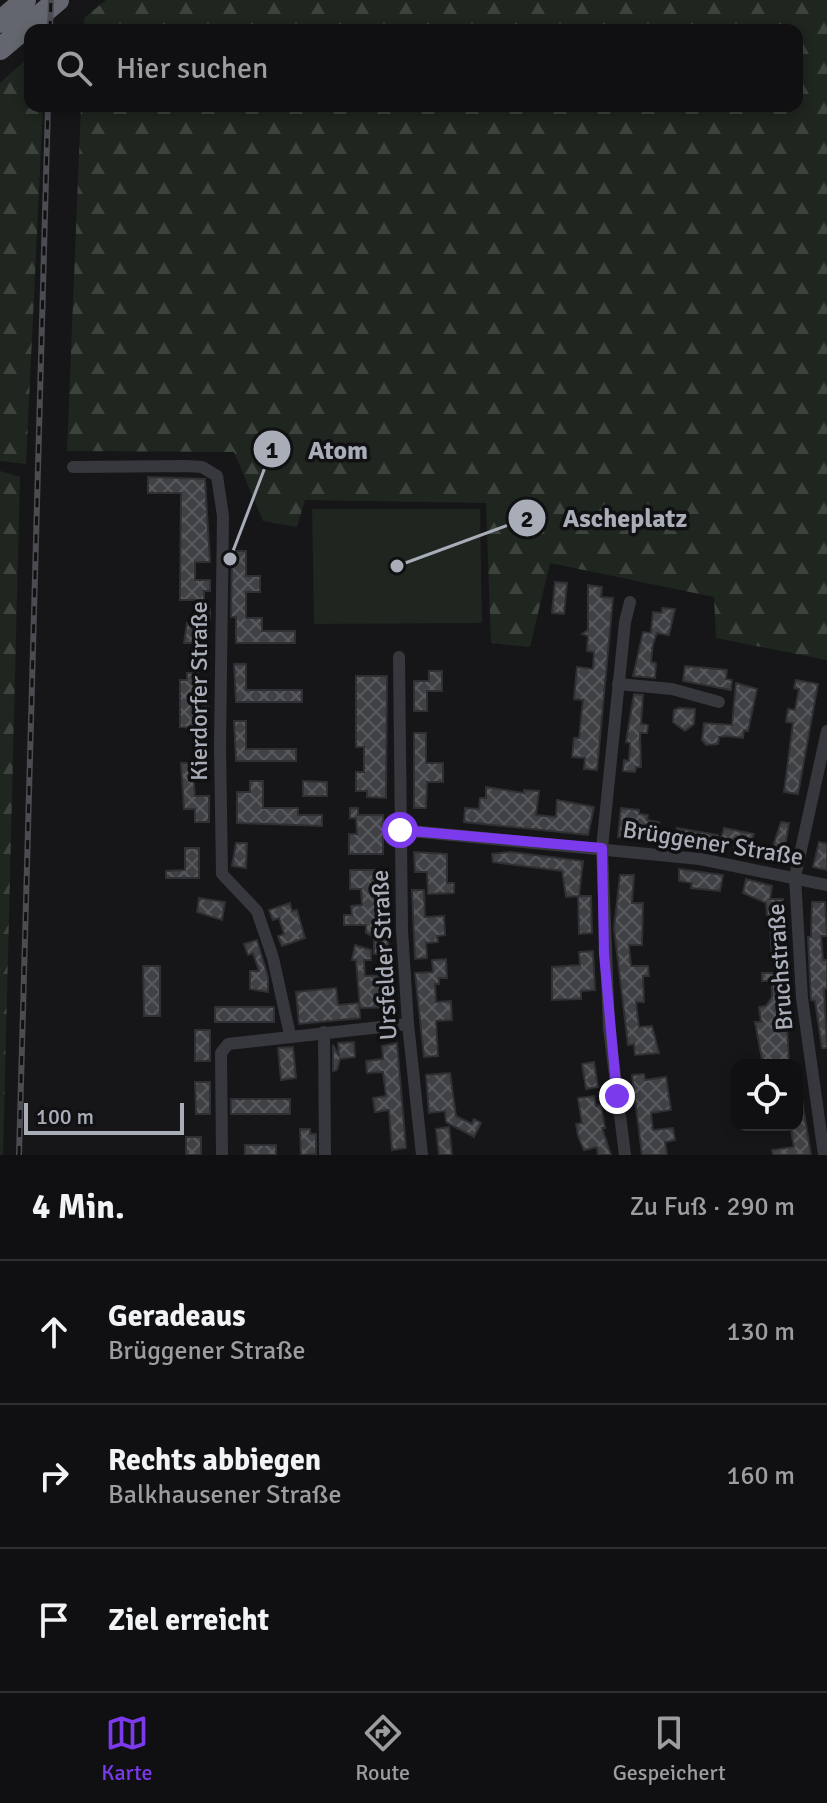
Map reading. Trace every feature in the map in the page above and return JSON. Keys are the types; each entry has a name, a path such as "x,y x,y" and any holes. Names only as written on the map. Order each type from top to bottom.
{"highway":[{"path":"0,22 58,0"},
{"path":"0,49 30,10"}],"street":[{"name":"Kierdorfer Straße","path":"73,467 202,467 217,476 223,516 222,874 257,911 273,958 290,1035"},
{"path":"625,1155 609,1028 602,848 618,684 630,602"},
{"name":"Ursfelder Straße","path":"399,657 400,830 408,1024 422,1155"},
{"path":"618,684 672,689 719,702"},
{"name":"Bruchstraße","path":"824,1155 802,998 795,877 827,731"},
{"name":"Brüggener Straße","path":"400,830 700,859 827,885"},
{"path":"222,1155 221,1053 228,1044 238,1040 408,1024"},
{"path":"324,1032 325,1155"}],"green space":[{"path":"106,0 827,0 827,660 716,638 714,597 550,563 530,647 491,643 486,503 305,500 297,527 263,521 234,452 67,451 81,112 803,112 803,24 84,24 84,18"},
{"path":"24,61 24,112 43,112 26,464 0,461 0,83"},
{"path":"0,471 20,477 3,1155 0,1155"},
{"path":"312,509 480,509 482,623 314,624"}],"building":[{"path":"148,477 205,479 210,562 195,562 195,580 210,580 210,591 204,591 204,609 210,609 210,620 195,619 195,600 180,600 181,493 148,493"},
{"path":"232,551 246,551 246,576 260,576 260,592 246,592 246,618 262,618 262,631 295,631 295,643 236,643 236,617 231,617"},
{"path":"555,582 567,583 564,614 552,613"},
{"path":"588,585 602,587 601,597 613,598 597,770 584,769 585,758 572,757 574,738 579,738 583,700 574,699 577,667 593,669 594,652 587,651 588,636 582,634 588,630"},
{"path":"662,608 675,609 669,635 657,633 653,644 651,662 656,663 655,678 633,676 643,632 651,633 653,612 662,613"},
{"path":"187,623 198,623 198,642 208,642 208,668 194,668 194,643 184,643"},
{"path":"234,664 246,664 246,690 302,690 302,702 236,702"},
{"path":"685,666 727,670 726,679 732,680 731,690 683,681"},
{"path":"429,671 442,671 442,691 427,691 427,711 414,711 414,681 429,681"},
{"path":"187,673 198,673 199,693 208,694 208,723 200,723 200,728 180,727 180,680 187,680"},
{"path":"356,676 387,676 386,798 367,797 367,791 356,791 356,772 364,772 364,747 356,747"},
{"path":"796,680 818,684 798,794 784,792 793,723 786,722 788,709 795,710 799,689 794,688"},
{"path":"736,683 757,689 748,731 744,730 743,738 719,737 718,744 706,745 702,740 704,723 732,725"},
{"path":"634,694 643,695 641,724 648,725 647,733 640,733 641,767 636,767 635,772 623,771 624,760 629,761 630,743 626,742"},
{"path":"695,709 694,724 685,731 673,722 674,710"},
{"path":"234,721 246,721 246,749 296,749 296,761 236,761"},
{"path":"414,733 426,733 426,763 443,763 443,782 427,782 426,808 414,808"},
{"path":"194,736 203,745 208,745 209,771 196,771 194,784 195,796 209,796 209,822 195,822 195,809 184,809 181,763 194,763"},
{"path":"250,781 263,781 263,808 298,808 298,815 322,815 322,826 237,823 237,792 250,792"},
{"path":"303,781 327,782 327,796 303,796"},
{"path":"486,787 524,793 524,790 539,791 536,815 556,817 557,800 594,807 588,835 464,822 465,808 479,809 480,798 486,798"},
{"path":"350,808 358,808 358,815 383,815 383,854 349,854 349,834 357,834 356,818 350,818"},
{"path":"621,808 639,810 639,814 648,815 647,820 659,822 657,841 618,837"},
{"path":"781,822 789,823 783,858 770,855"},
{"path":"677,828 718,835 716,849 675,843"},
{"path":"724,828 754,834 746,854 734,852 734,842 721,839"},
{"path":"819,842 827,844 827,870 813,867"},
{"path":"236,843 247,843 246,868 232,866"},
{"path":"185,848 199,848 199,878 166,878 166,871 185,870"},
{"path":"414,852 447,854 447,883 454,883 454,893 428,894 427,872 415,872"},
{"path":"511,852 583,861 579,896 591,896 592,933 579,934 578,896 566,897 562,871 493,862 492,854"},
{"path":"679,869 723,875 720,891 691,888 692,883 679,881"},
{"path":"350,870 383,870 389,953 374,954 374,937 366,933 366,925 344,925 344,915 352,915 351,906 362,905 361,889 350,889"},
{"path":"620,875 634,875 632,903 643,903 642,945 629,945 631,966 648,966 649,976 643,976 644,1002 636,1002 639,1027 652,1026 659,1053 635,1055 634,1044 628,1045 614,928"},
{"path":"746,879 772,886 770,899 783,899 783,957 772,958 770,926 778,926 767,915 766,903 743,893"},
{"path":"412,890 424,890 425,917 444,916 445,935 437,936 438,942 426,943 427,958 415,959"},
{"path":"199,898 225,902 222,920 197,912"},
{"path":"812,902 825,902 827,936 821,936 823,960 827,960 827,989 824,989 827,1048 822,1048 815,1001 811,1000 808,937 811,937"},
{"path":"290,903 292,911 297,910 305,938 282,946 278,936 284,934 279,918 273,920 269,910"},
{"path":"257,940 268,977 268,992 250,989 250,971 259,971 253,953 248,955 244,944"},
{"path":"355,945 371,950 371,960 364,960 365,976 392,975 394,1007 360,1008 356,960 352,960"},
{"path":"593,951 595,990 581,991 581,999 552,1000 552,967 580,965 579,952"},
{"path":"446,959 447,978 439,978 439,984 435,984 436,1002 451,1001 452,1020 436,1021 438,1056 424,1057 415,973 433,972 432,960"},
{"path":"143,966 160,966 160,1016 144,1016"},
{"path":"762,973 784,973 789,1059 762,1059 755,1022 761,1022 759,1007 766,1006 772,997 772,981 762,981"},
{"path":"336,988 338,1005 359,1003 360,1018 299,1024 296,992"},
{"path":"215,1007 274,1007 274,1022 215,1022"},
{"path":"195,1030 210,1030 210,1061 195,1061"},
{"path":"354,1042 355,1057 340,1059 337,1070 333,1071 333,1045 339,1056 338,1043"},
{"path":"397,1043 406,1148 392,1150 389,1110 375,1112 373,1098 386,1096 383,1072 367,1073 366,1061 383,1059 382,1046"},
{"path":"293,1047 296,1078 281,1080 278,1048"},
{"path":"594,1062 598,1087 586,1089 582,1064"},
{"path":"450,1073 456,1116 472,1124 474,1119 481,1123 474,1137 446,1122 445,1111 429,1113 426,1075"},
{"path":"644,1074 645,1080 666,1077 671,1110 651,1113 653,1130 673,1128 675,1140 665,1142 667,1155 642,1155 632,1075"},
{"path":"195,1082 210,1082 210,1114 196,1114"},
{"path":"594,1096 596,1106 601,1105 605,1128 602,1128 611,1155 598,1155 597,1147 584,1150 578,1136 576,1124 582,1123 578,1098"},
{"path":"231,1099 290,1099 290,1114 231,1114"},
{"path":"803,1106 811,1155 773,1155 772,1150 794,1147 791,1131 803,1131"},
{"path":"449,1127 452,1155 439,1155 436,1129"},
{"path":"300,1129 310,1129 310,1134 316,1134 316,1154 301,1155"},
{"path":"186,1137 201,1137 201,1155 186,1155"},
{"path":"245,1145 276,1145 276,1155 245,1155"}],"railway":[{"path":"50,24 51,0"},
{"path":"19,1155 48,112"}],"place":[{"name":"Atom","path":"230,559"},
{"name":"Ascheplatz","path":"397,566"}],"route":[{"path":"400,830 602,848 604,954 617,1096"}]}
